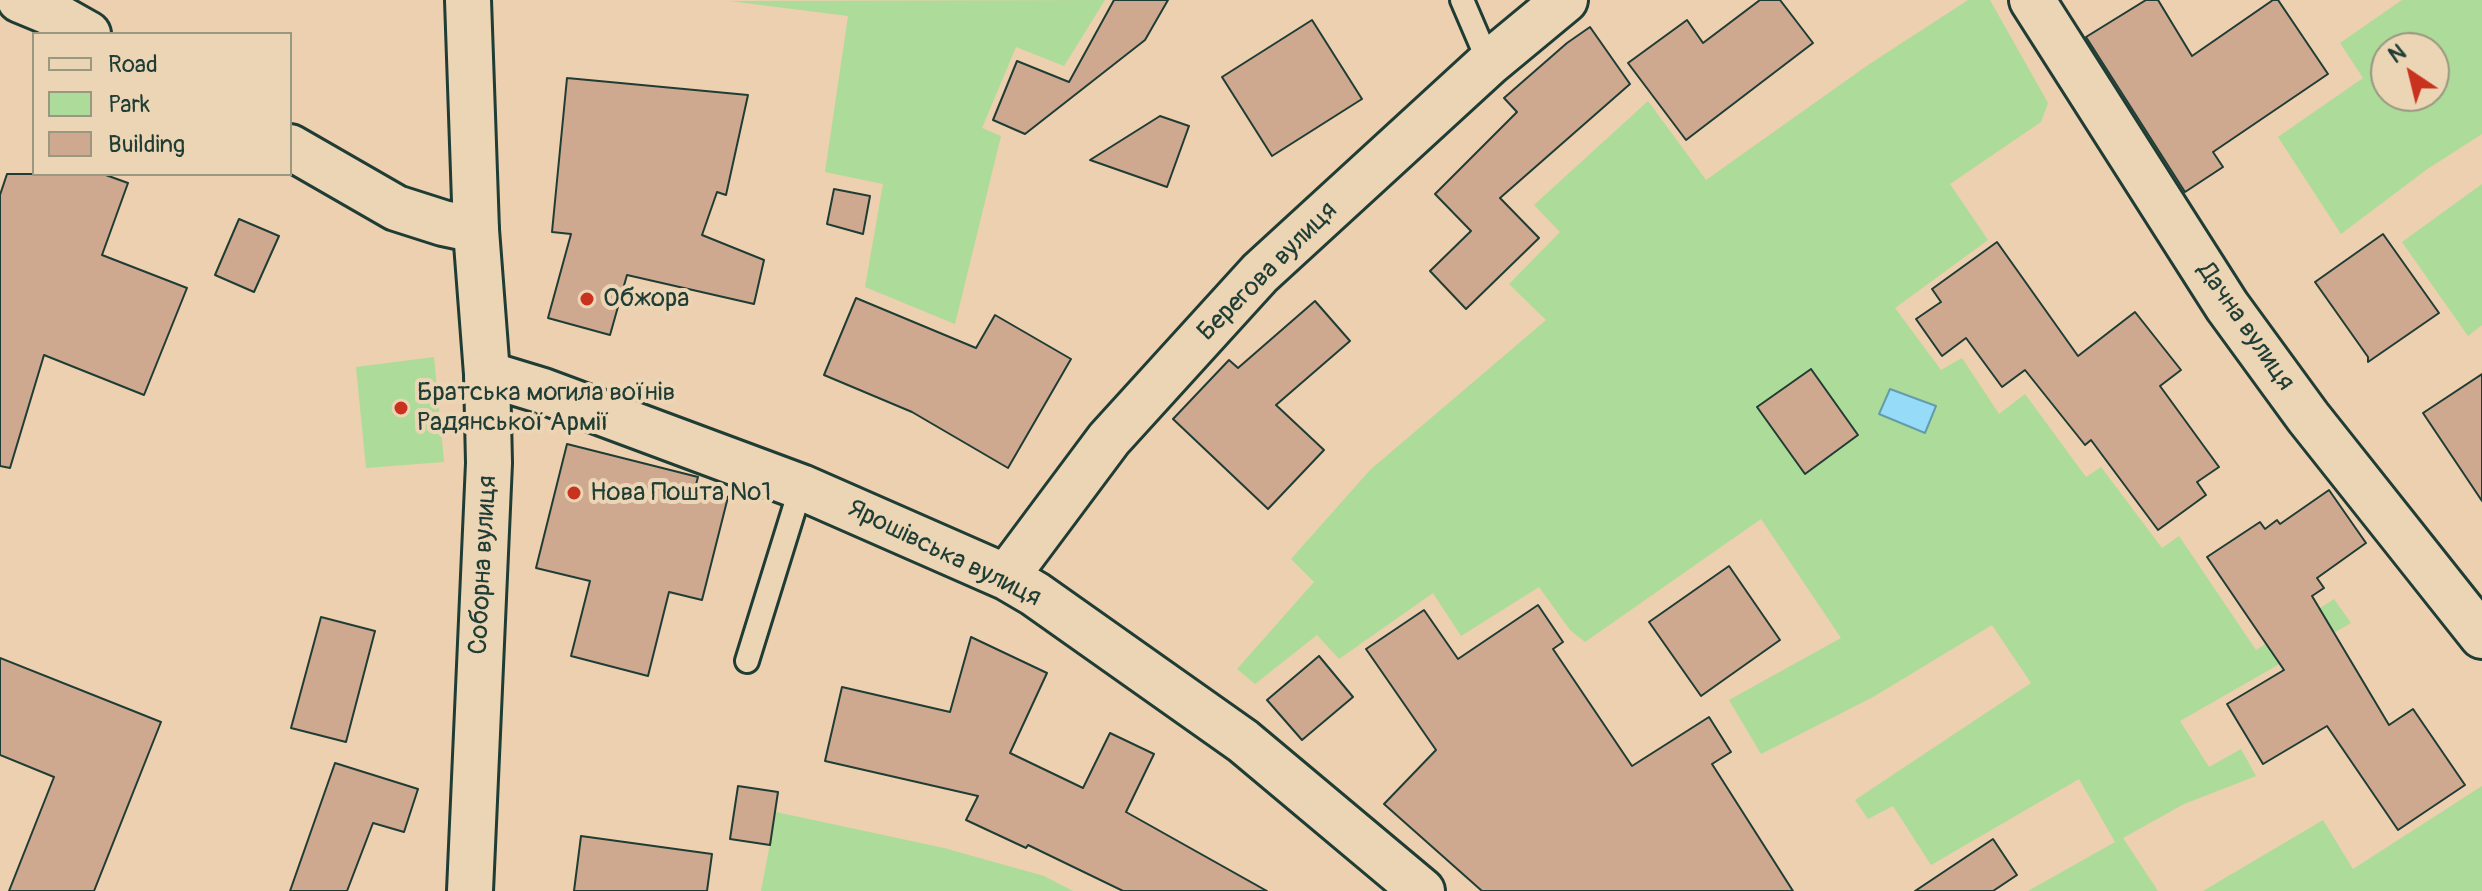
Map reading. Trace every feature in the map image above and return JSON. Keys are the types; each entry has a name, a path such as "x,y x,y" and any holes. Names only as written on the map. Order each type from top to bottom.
{"street":[{"path":"20,0 84,32"},
{"name":"Соборна вулиця","path":"468,0 476,230 487,374 489,463 470,891"},
{"name":"Берегова вулиця","path":"1006,577 1109,439 1260,273 1489,63 1565,0"},
{"name":"Дачна вулиця","path":"2032,0 2227,306 2308,417 2482,636"},
{"path":"292,148 396,208 476,230"},
{"name":"Ярошівська вулиця","path":"487,374 543,391 801,487 1006,577 1035,594 1243,741 1422,891"}],"lane":[{"path":"1462,0 1489,63"},
{"path":"747,661 801,487"}],"green space":[{"path":"1105,0 1064,66 1016,47 982,128 1001,136 955,324 865,287 883,184 825,172 848,16 729,1"},
{"path":"1968,0 1990,0 2048,103 2041,122 1950,184 1988,240 1895,308 1941,370 1962,358 1999,414 2025,394 2086,477 2101,467 2162,548 2179,536 2256,650 2334,599 2351,623 2180,721 2209,767 2241,749 2256,776 2184,804 2123,838 2158,891 2028,891 2115,842 2079,779 1931,865 1893,806 1868,819 1855,800 2031,683 1992,625 1873,697 1761,754 1729,700 1841,638 1761,519 1585,642 1570,630 1539,587 1461,636 1433,593 1339,659 1317,635 1255,684 1237,669 1314,582 1291,559 1370,470 1546,320 1509,284 1560,232 1534,205 1648,101 1706,180 1868,65"},
{"path":"2402,0 2482,0 2482,134 2426,170 2341,234 2278,137 2363,78 2340,43"},
{"path":"2482,184 2482,325 2468,336 2402,242"},
{"path":"434,357 444,462 366,468 356,367"},
{"path":"2482,786 2482,891 2203,891 2323,820 2353,869"},
{"path":"776,812 944,848 1044,876 1073,891 761,891"}],"water":[{"path":"1890,389 1936,406 1925,433 1879,414"}],"building":[{"path":"1114,0 1168,0 1145,40 1025,134 993,120 1017,61 1069,82"},
{"path":"1760,0 1780,0 1813,43 1686,140 1628,63 1687,20 1703,43"},
{"path":"2146,0 2158,0 2192,56 2273,0 2278,0 2328,74 2213,152 2223,167 2185,192 2086,37"},
{"path":"1312,20 1362,99 1272,156 1222,77"},
{"path":"1590,27 1630,84 1500,198 1539,238 1466,309 1430,271 1471,231 1435,194 1517,112 1504,98"},
{"path":"567,78 748,95 726,195 717,192 702,235 764,260 754,304 627,275 610,335 548,318 571,234 552,232"},
{"path":"1160,116 1189,126 1167,187 1090,160"},
{"path":"7,174 109,176 128,183 102,255 187,288 144,395 44,355 10,468 0,466 0,195"},
{"path":"834,189 870,196 863,234 827,224"},
{"path":"239,219 279,236 254,292 215,275"},
{"path":"2383,234 2439,313 2368,362 2368,357 2315,282"},
{"path":"1997,242 2078,356 2135,312 2181,370 2160,386 2219,467 2197,482 2206,495 2158,530 2091,440 2085,445 2025,370 2002,387 1966,338 1942,356 1916,319 1941,302 1932,289"},
{"path":"856,298 976,348 995,315 1071,359 1008,468 912,412 824,375"},
{"path":"1315,301 1350,341 1276,405 1324,450 1268,509 1173,419 1229,360 1238,368"},
{"path":"1811,369 1858,435 1805,474 1757,407"},
{"path":"2482,374 2482,501 2423,413"},
{"path":"567,444 698,477 695,488 728,497 702,600 669,592 648,676 571,656 590,581 536,568"},
{"path":"2329,490 2366,543 2317,578 2324,588 2312,596 2389,725 2413,709 2465,785 2398,830 2327,726 2263,764 2227,704 2284,670 2207,557 2260,522 2265,529 2277,520 2280,524"},
{"path":"1729,566 1780,640 1701,696 1649,622"},
{"path":"1538,605 1563,642 1553,649 1632,766 1709,717 1731,752 1712,764 1793,891 1482,891 1384,804 1436,750 1366,649 1424,610 1458,659"},
{"path":"321,617 375,631 346,742 291,728"},
{"path":"971,637 1047,673 1010,753 1083,788 1110,733 1154,754 1126,812 1267,891 1123,891 1028,845 1026,848 966,820 978,796 825,761 842,687 950,712"},
{"path":"1319,656 1353,697 1302,740 1267,700"},
{"path":"0,658 161,722 94,891 9,891 54,777 0,755"},
{"path":"335,763 418,789 404,832 373,823 347,891 290,891"},
{"path":"738,786 778,792 770,845 730,839"},
{"path":"581,836 712,854 707,891 574,891"},
{"path":"1993,839 2017,875 1993,891 1915,891"}],"place":[{"name":"Обжора","path":"587,299"},
{"name":"Братська могила воїнів Радянської Армії","path":"401,408"},
{"name":"Нова Пошта №1","path":"574,493"}]}
